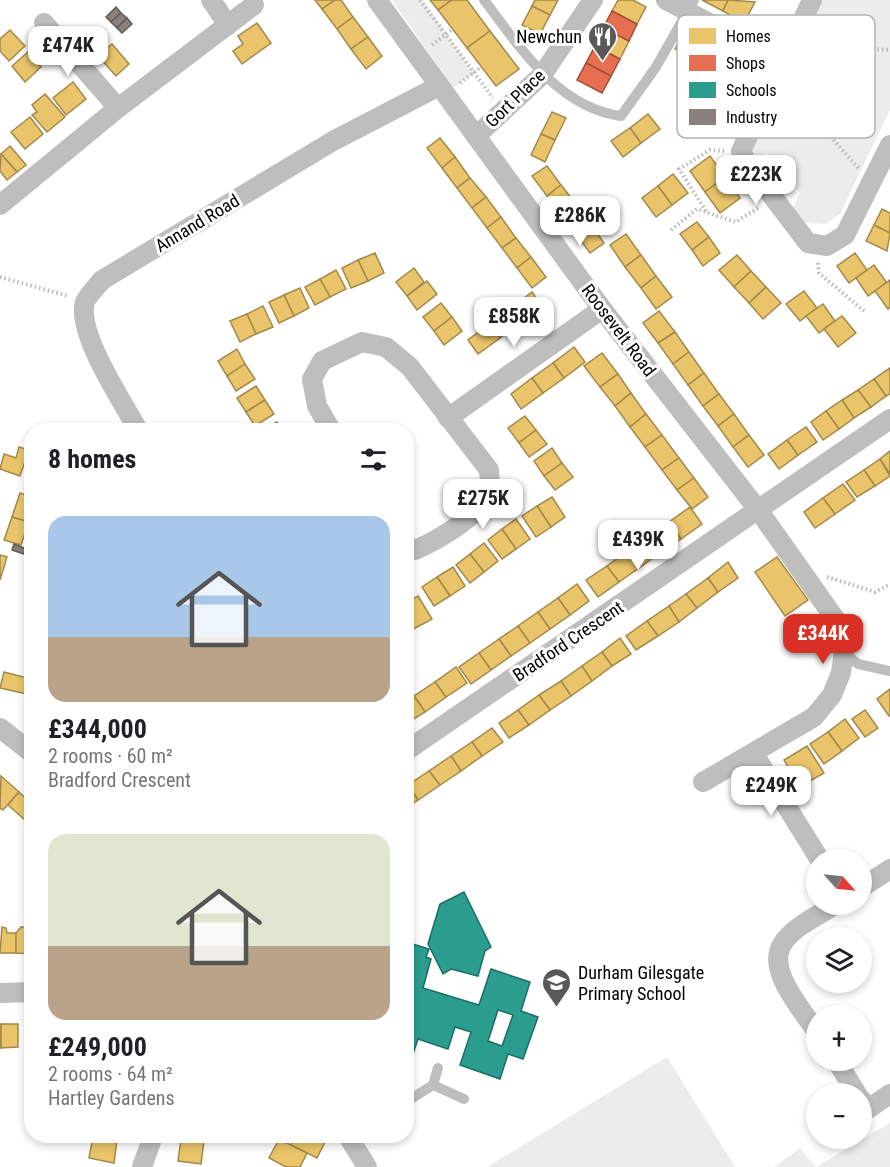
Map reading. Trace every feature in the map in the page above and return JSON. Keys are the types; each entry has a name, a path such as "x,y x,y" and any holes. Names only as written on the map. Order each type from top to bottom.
{"street":[{"path":"211,0 228,25"},
{"name":"Roosevelt Road","path":"377,0 602,309 759,511"},
{"name":"Gort Place","path":"476,136 542,75 592,0"},
{"path":"666,0 691,6 706,15"},
{"path":"805,15 812,0"},
{"path":"0,205 118,108 254,5"},
{"path":"44,23 118,108"},
{"path":"70,51 89,36"},
{"name":"Annand Road","path":"86,301 102,280 333,141 442,90"},
{"path":"747,138 741,152 773,198 808,243 827,246 845,235 890,145"},
{"path":"86,301 84,318 92,343 134,423"},
{"path":"448,418 602,309"},
{"path":"327,423 317,406 312,379 322,361 362,342 386,347 410,367 489,470 490,490 479,510 427,545 414,550"},
{"name":"Bradford Crescent","path":"414,746 890,419"},
{"path":"703,782 814,717 832,695 841,674 845,644 838,623 759,511"},
{"path":"0,728 24,747"},
{"path":"754,754 813,849"},
{"path":"872,881 890,869"},
{"path":"806,1016 779,976 778,957 781,944 792,933 819,915"},
{"path":"0,993 24,993"},
{"path":"872,1106 890,1094"},
{"path":"142,1167 151,1143"},
{"path":"351,1143 360,1165"}],"lane":[{"path":"484,0 542,75 566,93 602,113 621,116 656,67 677,30"},
{"path":"844,652 858,664 890,671"},
{"path":"414,1097 433,1085 438,1068"},
{"path":"433,1085 464,1099"}],"path":[{"path":"420,0 503,111"},
{"path":"417,55 453,30"},
{"path":"875,52 890,50"},
{"path":"442,90 481,67"},
{"path":"838,138 871,184"},
{"path":"706,212 680,169 710,150 741,152"},
{"path":"670,230 697,209 736,222 773,198"},
{"path":"816,244 819,273 864,311"},
{"path":"0,277 86,301"},
{"path":"809,579 831,577 874,592 890,584"}],"shaded area":[{"path":"392,0 423,0 474,73 453,88"},
{"path":"818,0 890,0 890,110 840,214 825,224 800,222 791,212 800,193 766,152 758,165 749,153 756,138 875,138 875,15 811,15"},
{"path":"667,1057 735,1167 487,1167"},
{"path":"890,1123 890,1167 816,1167 846,1149 872,1149 872,1134"},
{"path":"800,1148 816,1167 774,1167"}],"building: Homes":[{"path":"315,0 335,0 322,9"},
{"path":"335,0 341,0 353,17 337,29 322,9"},
{"path":"430,0 452,0 438,10"},
{"path":"452,0 467,0 490,31 467,48 438,10"},
{"path":"535,0 558,0 550,15 532,6"},
{"path":"618,0 633,0 646,7 637,24 612,11"},
{"path":"702,0 728,0 723,11"},
{"path":"728,0 755,2 748,15 730,15 723,11"},
{"path":"532,6 550,15 540,34 522,25"},
{"path":"353,17 368,37 351,49 337,29"},
{"path":"257,23 271,43 242,64 233,51 243,44 238,36"},
{"path":"603,28 629,41 620,59 595,46"},
{"path":"10,30 25,46 9,61 0,51 0,39"},
{"path":"490,31 519,69 496,86 467,48"},
{"path":"368,37 382,56 366,69 351,49"},
{"path":"112,44 129,64 116,76 98,56"},
{"path":"28,52 41,67 25,82 12,66"},
{"path":"73,82 86,99 66,115 53,98"},
{"path":"45,94 65,117 47,132 32,115 37,112 32,105"},
{"path":"552,112 566,118 555,140 541,134"},
{"path":"648,114 660,129 641,143 630,128"},
{"path":"30,117 43,134 25,149 11,132"},
{"path":"630,128 641,143 623,157 611,141"},
{"path":"541,134 555,140 545,162 531,155"},
{"path":"440,138 455,157 442,168 427,148"},
{"path":"10,146 26,165 17,172 1,154"},
{"path":"1,154 17,172 7,180 0,171"},
{"path":"710,156 725,177 705,192 690,171"},
{"path":"455,157 470,178 457,188 442,168"},
{"path":"547,166 561,185 547,196 532,176"},
{"path":"673,174 688,193 672,205 658,186"},
{"path":"725,177 740,198 720,213 705,192"},
{"path":"470,178 486,197 472,208 457,188"},
{"path":"561,185 576,204 561,215 547,196"},
{"path":"658,186 672,205 656,217 642,198"},
{"path":"486,197 501,217 487,228 472,208"},
{"path":"576,204 590,223 576,234 561,215"},
{"path":"882,209 890,213 890,233 874,225"},
{"path":"501,217 516,238 502,248 487,228"},
{"path":"697,222 709,237 692,250 680,234"},
{"path":"590,223 604,243 590,253 576,234"},
{"path":"874,225 890,233 887,251 866,241"},
{"path":"626,234 641,255 625,267 610,245"},
{"path":"709,237 720,253 703,266 692,250"},
{"path":"516,238 531,257 517,268 502,248"},
{"path":"375,253 384,273 368,281 358,260"},
{"path":"855,253 867,270 849,283 837,266"},
{"path":"641,255 656,276 641,288 625,267"},
{"path":"737,255 751,271 734,287 719,270"},
{"path":"531,257 546,277 532,288 517,268"},
{"path":"358,260 368,281 351,288 342,268"},
{"path":"874,265 887,283 868,296 856,278"},
{"path":"414,268 424,282 407,296 396,282"},
{"path":"336,270 346,289 330,297 320,279"},
{"path":"751,271 766,287 749,303 734,287"},
{"path":"656,276 672,297 656,309 641,288"},
{"path":"320,279 330,297 315,305 305,287"},
{"path":"890,280 890,307 888,309 875,291"},
{"path":"427,281 437,294 417,310 407,296"},
{"path":"766,287 781,303 763,319 749,303"},
{"path":"300,288 309,308 294,316 284,295"},
{"path":"804,291 817,308 800,321 786,304"},
{"path":"532,292 542,306 521,322 511,308"},
{"path":"284,295 294,316 279,323 269,302"},
{"path":"441,303 452,317 434,331 423,317"},
{"path":"823,304 835,321 819,333 806,316"},
{"path":"263,306 273,327 256,334 247,314"},
{"path":"511,308 521,322 500,338 489,324"},
{"path":"659,311 675,332 658,343 643,323"},
{"path":"247,314 256,334 240,342 230,321"},
{"path":"842,316 856,333 838,347 824,329"},
{"path":"452,317 462,331 444,345 434,331"},
{"path":"489,324 500,338 478,354 468,340"},
{"path":"675,332 689,352 673,364 658,343"},
{"path":"574,347 585,362 564,378 553,363"},
{"path":"237,349 245,364 227,376 218,361"},
{"path":"689,352 704,373 688,385 673,364"},
{"path":"602,353 618,374 600,387 584,366"},
{"path":"553,363 564,378 543,393 532,378"},
{"path":"245,364 255,379 236,391 227,376"},
{"path":"890,368 890,394 886,396 874,379"},
{"path":"704,373 719,394 703,406 688,385"},
{"path":"618,374 631,393 615,406 600,387"},
{"path":"532,378 543,393 521,409 511,394"},
{"path":"874,379 886,396 871,407 858,390"},
{"path":"256,386 265,400 246,412 237,398"},
{"path":"858,390 871,407 854,418 842,400"},
{"path":"631,393 646,414 630,427 615,406"},
{"path":"719,394 734,414 718,426 703,406"},
{"path":"265,400 274,414 260,423 253,423 246,412"},
{"path":"842,400 854,418 839,429 826,411"},
{"path":"826,411 839,429 823,440 811,422"},
{"path":"646,414 662,435 645,447 630,427"},
{"path":"734,414 749,435 733,447 718,426"},
{"path":"525,416 536,430 519,443 508,428"},
{"path":"806,427 817,442 798,455 787,440"},
{"path":"536,430 547,444 529,457 519,443"},
{"path":"662,435 679,458 662,470 645,447"},
{"path":"749,435 764,455 748,467 733,447"},
{"path":"787,440 798,455 779,469 768,454"},
{"path":"19,447 24,448 24,464 20,476 0,469 4,454 16,458"},
{"path":"552,448 562,463 544,476 534,461"},
{"path":"890,451 890,474 880,459"},
{"path":"679,458 694,478 677,490 662,470"},
{"path":"880,459 890,476 875,486 864,470"},
{"path":"562,463 573,477 555,490 544,476"},
{"path":"864,470 875,486 857,497 846,482"},
{"path":"694,478 708,497 692,509 677,490"},
{"path":"843,484 855,500 835,514 823,498"},
{"path":"20,493 24,494 24,521 12,517"},
{"path":"552,497 565,517 551,527 537,506"},
{"path":"823,498 835,514 815,528 804,512"},
{"path":"537,506 551,527 536,537 522,516"},
{"path":"690,507 702,524 681,539 669,522"},
{"path":"12,517 24,521 24,536 21,545 4,540"},
{"path":"516,519 530,539 516,549 502,529"},
{"path":"669,522 681,539 660,553 648,536"},
{"path":"502,529 516,549 502,559 488,540"},
{"path":"648,536 660,553 639,568 628,551"},
{"path":"484,543 498,561 484,572 470,554"},
{"path":"628,551 639,568 619,582 607,566"},
{"path":"470,554 484,572 470,583 456,565"},
{"path":"0,555 7,557 0,580"},
{"path":"777,557 808,600 785,616 755,572"},
{"path":"728,562 738,578 718,592 708,578"},
{"path":"607,566 619,582 598,597 586,580"},
{"path":"453,567 465,586 450,596 437,577"},
{"path":"437,577 450,596 434,606 422,587"},
{"path":"708,578 718,592 697,608 686,594"},
{"path":"577,584 589,601 570,615 558,598"},
{"path":"686,594 697,608 679,622 669,606"},
{"path":"418,596 432,619 414,629 414,598"},
{"path":"558,598 570,615 550,629 538,612"},
{"path":"669,606 679,622 658,636 647,621"},
{"path":"538,612 550,629 530,643 518,626"},
{"path":"647,621 658,636 636,650 626,636"},
{"path":"518,626 530,643 511,656 499,639"},
{"path":"620,638 631,654 612,666 602,652"},
{"path":"499,639 511,656 491,670 479,653"},
{"path":"602,652 612,666 592,681 582,666"},
{"path":"479,653 491,670 471,684 459,667"},
{"path":"582,666 592,681 571,696 561,681"},
{"path":"456,667 467,683 446,697 435,682"},
{"path":"4,672 24,677 24,693 0,688"},
{"path":"561,681 571,696 550,710 539,695"},
{"path":"435,682 446,697 425,712 414,696"},
{"path":"890,689 890,716 889,716 877,699"},
{"path":"539,695 550,710 529,725 518,710"},
{"path":"414,696 425,712 414,719"},
{"path":"518,710 529,725 509,738 499,723"},
{"path":"865,710 878,728 865,737 852,719"},
{"path":"845,719 859,738 842,751 828,732"},
{"path":"492,728 503,742 482,756 472,742"},
{"path":"828,732 842,751 824,764 810,744"},
{"path":"472,742 482,756 461,771 451,756"},
{"path":"807,746 824,773 800,787 784,760"},
{"path":"451,756 461,771 440,785 429,771"},
{"path":"429,771 440,785 418,800 414,794 414,781"},
{"path":"1,776 19,792 3,810 0,808"},
{"path":"19,792 24,797 24,819 8,805"},
{"path":"2,927 6,928 7,933 16,933 16,953 0,953"},
{"path":"24,927 24,954 16,953 16,933"},
{"path":"1,1024 1,1048 0,1048"},
{"path":"1,1024 18,1024 18,1047 1,1048"},
{"path":"92,1143 117,1143 114,1163 89,1158"},
{"path":"180,1143 204,1143 201,1164 178,1161"},
{"path":"277,1143 287,1143 307,1153 300,1167 286,1167 269,1158"},
{"path":"292,1143 324,1143 317,1158 291,1145"}],"building: Shops":[{"path":"612,11 637,24 629,41 603,28"},
{"name":"Newchun","path":"595,46 620,59 611,76 586,63"},
{"path":"586,63 611,76 602,93 577,80"}],"building: Schools":[{"path":"464,892 491,947 485,951 478,976 451,969 443,974 428,944 440,904"},
{"path":"414,944 429,949 426,957 431,959 423,988 479,1005 491,969 530,982 521,1011 538,1017 523,1059 508,1054 500,1079 460,1065 471,1032 455,1027 448,1049 418,1039 414,1051","holes":["498,1010 513,1015 502,1046 488,1041"]}],"building: Industry":[{"path":"116,7 121,13 111,22 106,17"},
{"path":"121,13 127,18 117,28 111,22"},
{"path":"127,18 132,24 122,33 117,28"},
{"path":"14,544 24,548 24,554 12,550"}],"place":[{"name":"Newchun","path":"603,62"},
{"name":"Durham Gilesgate Primary School","path":"557,1008"}]}
